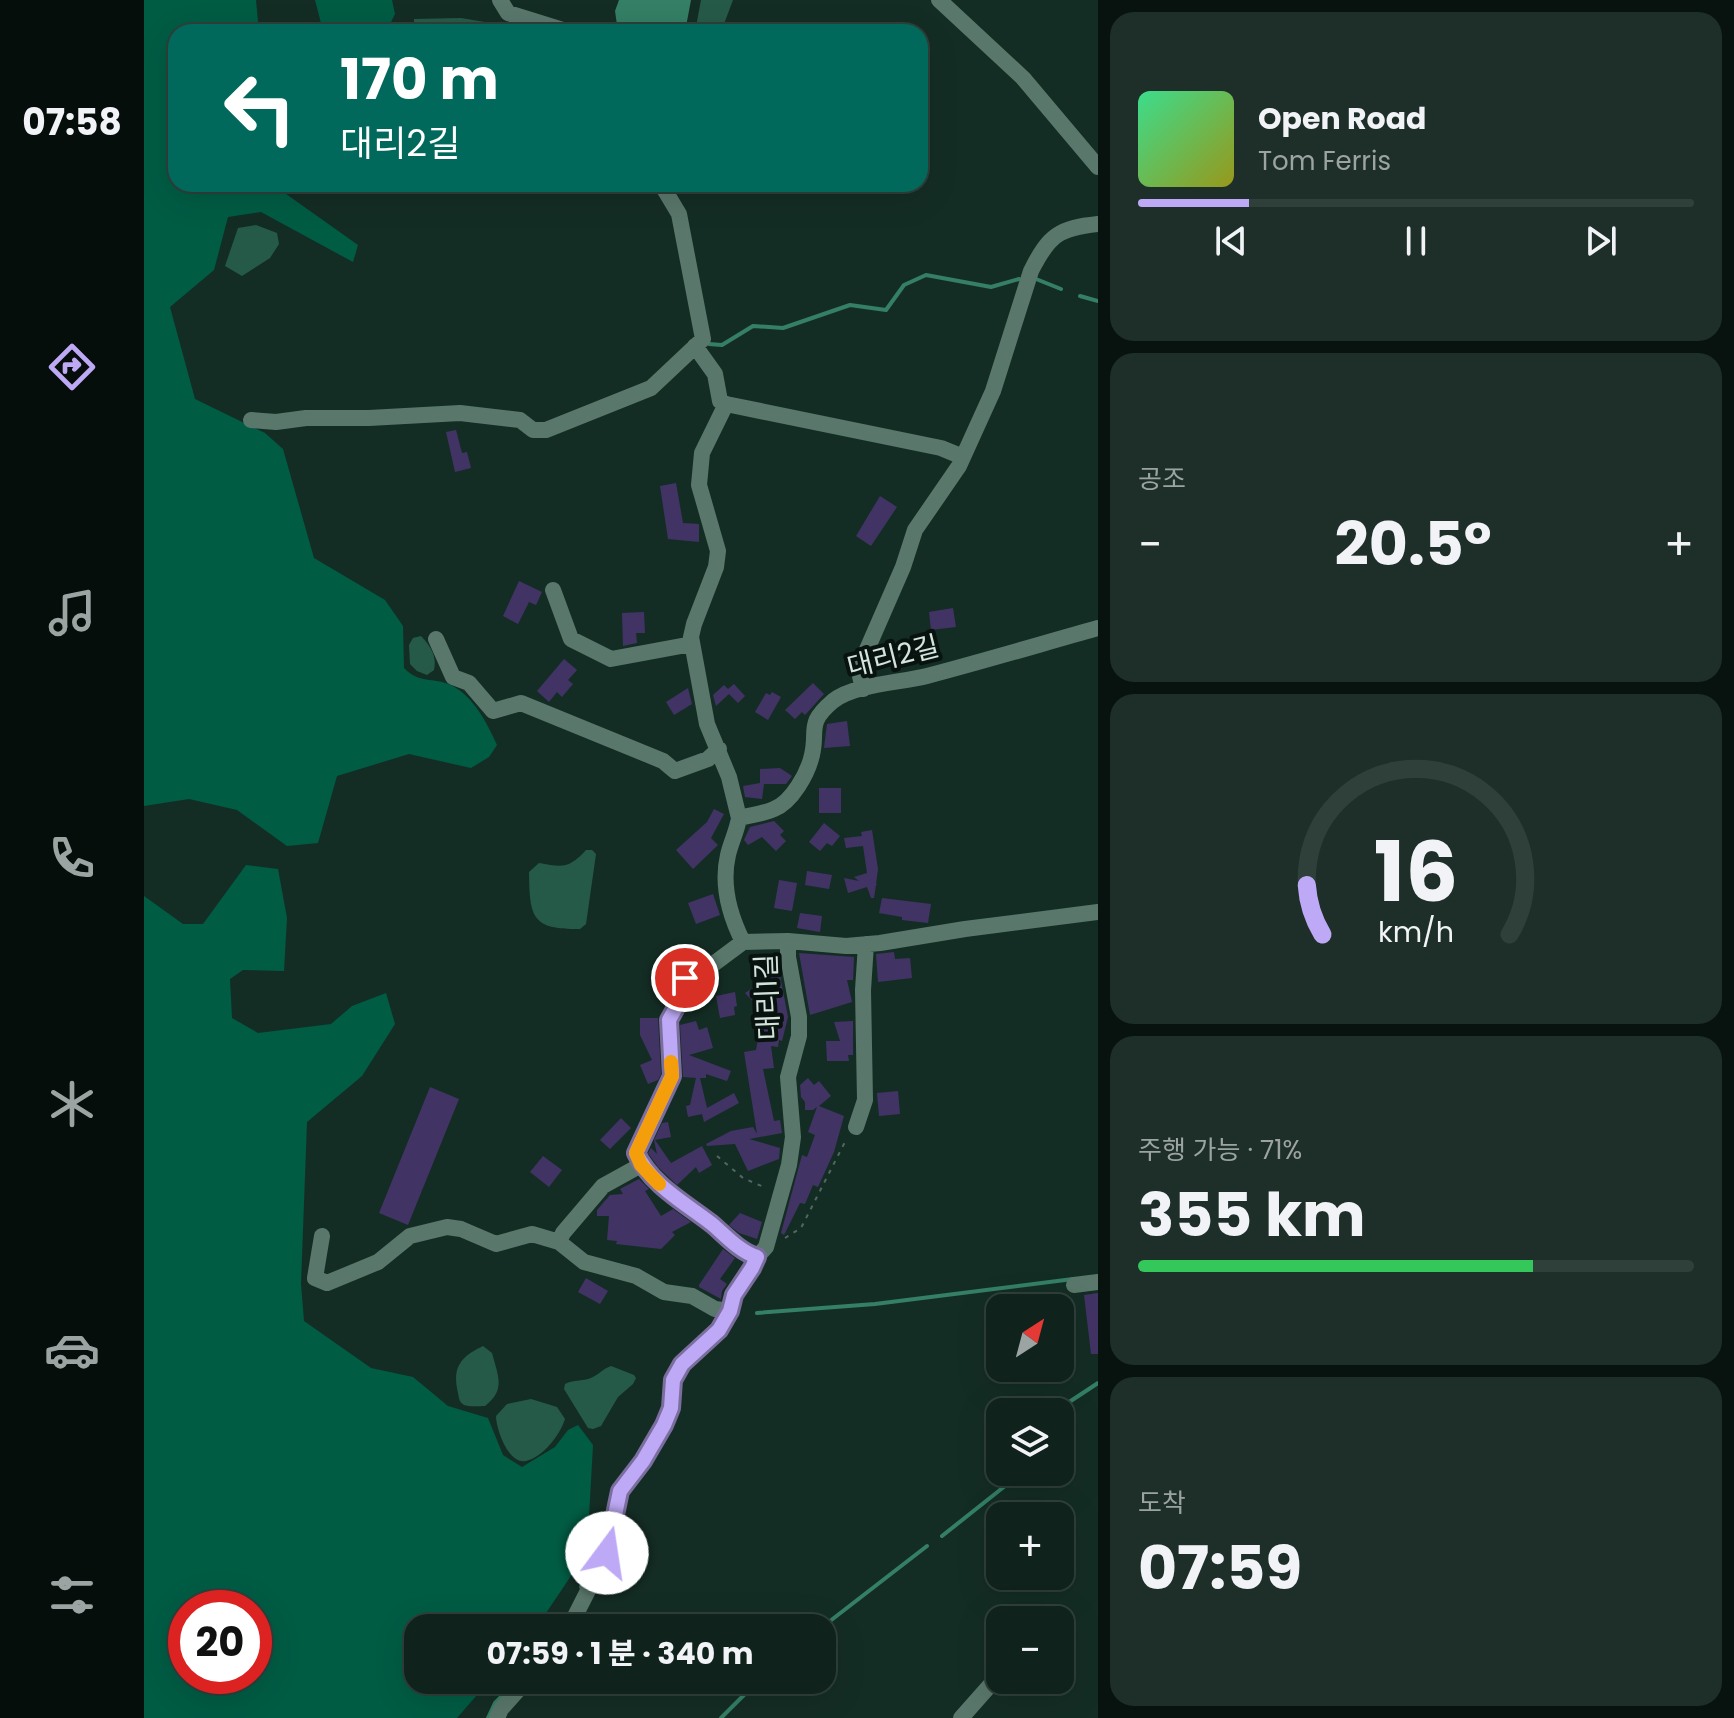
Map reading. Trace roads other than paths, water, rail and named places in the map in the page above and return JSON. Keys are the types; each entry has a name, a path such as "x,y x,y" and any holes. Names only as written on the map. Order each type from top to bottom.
{"street":[{"path":"500,0 508,13 543,24"},
{"path":"939,0 1023,78 1098,167"},
{"path":"251,420 276,422 306,418 460,413 520,420 533,430 546,430 651,388 703,339 679,214 666,192"},
{"path":"863,689 859,672 862,661 903,567 915,530 963,457 1002,368 1026,281 1037,258 1063,229 1098,224"},
{"path":"695,346 715,374 720,401 726,404 941,448 963,457"},
{"path":"726,404 702,453 699,485 718,551 716,567 694,624 692,644 707,724 729,777 739,818 724,877 731,914 743,942"},
{"path":"553,590 571,639 611,659 692,644"},
{"name":"대리2길","path":"739,818 777,809 787,801 808,768 813,753 814,724 840,696 930,675 1098,628"},
{"path":"436,639 453,677 469,683 493,711 521,703 663,761 675,771 708,759 719,749"},
{"name":"대리1길","path":"576,1614 607,1553 620,1491 643,1461 664,1425 671,1408 673,1380 682,1364 719,1330 730,1311 734,1295 761,1252 781,1196 793,1137 788,1077 799,1027 788,941 846,946 1098,912"},
{"path":"761,1252 745,1253 669,1193 641,1165 636,1153 672,1076 669,1020 679,1002 685,978 704,971 743,942 788,941"},
{"path":"856,1127 865,1100 863,990 866,944"},
{"path":"559,1242 563,1233 603,1186 641,1165"},
{"path":"322,1236 315,1278 327,1283 378,1262 410,1236 447,1227 461,1229 496,1244 532,1234 559,1242 584,1262 636,1276 664,1292 692,1296 715,1309 730,1311"},
{"path":"1074,1285 1098,1282"},
{"path":"961,1718 986,1690"},
{"path":"497,1718 514,1694"}],"waterway":[{"path":"709,344 722,345 753,326 783,328 850,305 886,310 904,285 926,275 991,287 1019,279"},
{"path":"1036,279 1061,289"},
{"path":"1080,296 1098,301"},
{"path":"757,1313 875,1304 1073,1279"},
{"path":"1074,1399 1098,1383"},
{"path":"942,1536 1005,1486"},
{"path":"581,1587 602,1540"},
{"path":"836,1616 927,1546"},
{"path":"488,1718 495,1703 504,1694"},
{"path":"721,1718 745,1694"}]}
